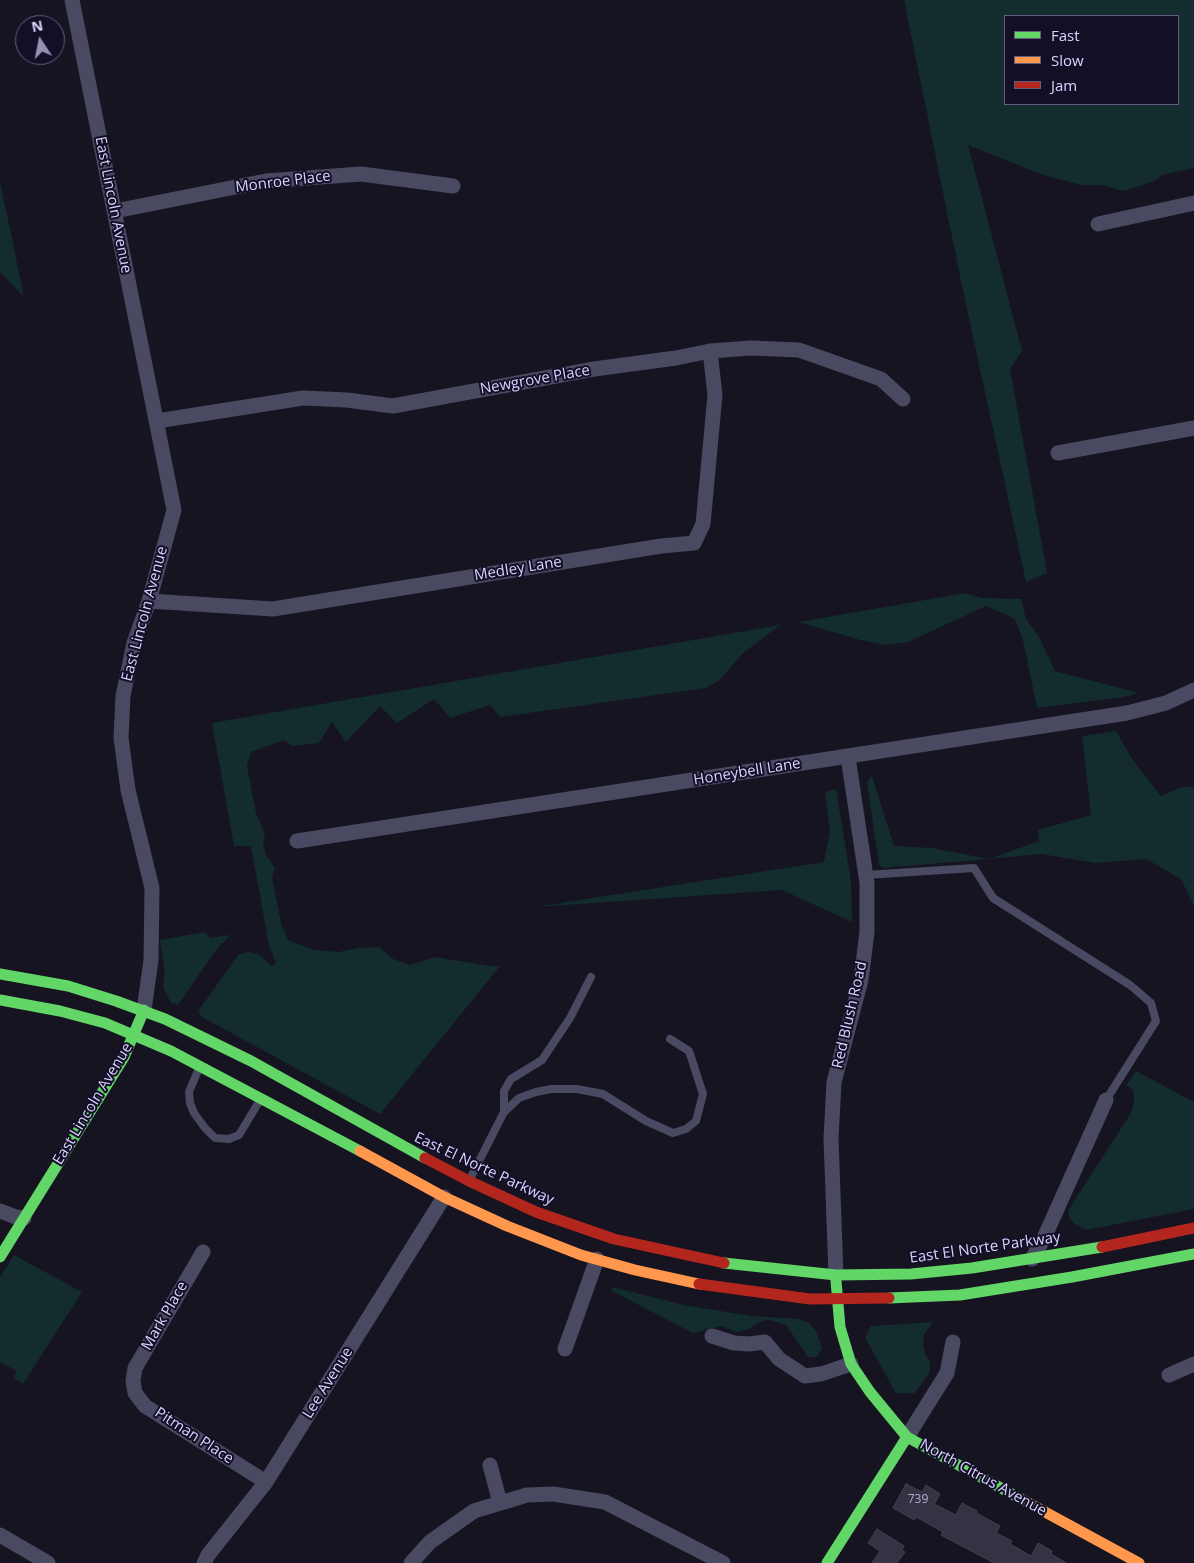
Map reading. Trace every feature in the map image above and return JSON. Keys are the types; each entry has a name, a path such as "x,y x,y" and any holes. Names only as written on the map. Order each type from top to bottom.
{"main road":[{"name":"East El Norte Parkway","path":"0,974 68,986 144,1010 165,1019 251,1061 400,1145 469,1181 536,1212 614,1239 717,1262 836,1275 911,1274 972,1268 1032,1259 1194,1228"},
{"path":"0,1000 60,1011 105,1024 171,1051 444,1197 507,1226 597,1259 635,1270 710,1286 786,1297 838,1299 875,1300 960,1295 1072,1277 1194,1254"},
{"name":"East Lincoln Avenue","path":"0,1257 124,1057 144,1010"},
{"name":"North Citrus Avenue","path":"836,1275 840,1327 851,1364 870,1392 907,1437 1139,1563"},
{"path":"827,1563 907,1437"}],"street":[{"name":"East Lincoln Avenue","path":"72,0 174,510 149,601 134,643 123,696 121,738 128,790 152,888 151,960 144,1010"},
{"name":"Monroe Place","path":"114,211 266,181 361,174 453,186"},
{"path":"1098,224 1194,203"},
{"name":"Newgrove Place","path":"157,421 303,398 347,400 393,406 594,369 676,358 710,351 751,348 799,350 881,380 903,399"},
{"name":"Medley Lane","path":"149,601 273,609 651,547 694,543 702,524 715,395 710,351"},
{"path":"1058,453 1194,428"},
{"name":"Honeybell Lane","path":"297,841 1127,713 1166,703 1194,690"},
{"name":"Red Blush Road","path":"836,1275 831,1139 834,1082 861,980 867,932 866,875 848,757"},
{"path":"1032,1259 1044,1238 1106,1100"},
{"name":"Lee Avenue","path":"204,1563 208,1555 266,1482 444,1197"},
{"path":"0,1211 24,1218"},
{"name":"Mark Place","path":"133,1381 135,1368 203,1252"},
{"path":"565,1349 597,1259"},
{"path":"712,1336 734,1343 766,1342 780,1360 805,1376 820,1374 851,1364"},
{"path":"907,1437 947,1373 953,1342"},
{"path":"1169,1375 1194,1364"},
{"name":"Pitman Place","path":"133,1381 135,1393 145,1406 266,1482"},
{"path":"490,1465 500,1503"},
{"path":"411,1563 430,1542 474,1511 527,1495 552,1494 605,1502 723,1563"},
{"path":"0,1535 48,1563"}],"lane":[{"path":"866,875 974,868 993,898 1130,985 1151,1003 1156,1021 1106,1100"},
{"path":"504,1112 504,1091 511,1079 542,1060 570,1018 591,977"},
{"path":"469,1181 504,1112 519,1098 536,1092 577,1089 603,1094 646,1121 673,1133 686,1128 696,1121 703,1094 689,1051 670,1038"},
{"path":"200,1066 189,1092 190,1103 194,1113 215,1138 229,1139 239,1135 261,1098"}],"green space":[{"path":"904,0 1194,0 1194,168 1162,175 1155,181 1123,191 1102,185 1081,185 1043,175 968,145 1022,351 1010,369 1047,573 1026,582 960,276"},
{"path":"0,181 24,297 0,272"},
{"path":"965,593 981,598 1021,599 1026,619 1038,635 1055,671 1139,693 1124,697 1037,708 1023,640 1015,619 986,606 908,642 886,645 860,640 799,622"},
{"path":"780,625 742,654 720,680 705,688 500,717 490,705 450,718 434,699 397,723 380,706 346,742 332,722 319,743 292,746 284,740 251,752 247,766 256,813 265,834 263,844 266,855 275,868 272,877 281,923 288,940 314,950 338,952 379,947 393,959 410,965 435,957 489,966 500,966 380,1114 202,1017 198,1011 239,954 248,952 258,954 272,966 276,963 269,945 251,846 234,846 212,723"},
{"path":"1116,731 1132,759 1161,796 1182,787 1194,787 1194,906 1181,879 1146,859 1096,863 1041,854 989,859 1039,841 1038,830 1091,815 1082,736"},
{"path":"872,776 894,846 932,848 989,859 883,868 879,864 867,782"},
{"path":"836,789 851,881 852,922 782,890 535,907 824,862 830,830 825,792"},
{"path":"205,932 210,938 230,935 216,950 178,1005 171,1003 163,987 165,973 160,940"},
{"path":"1136,1071 1194,1102 1194,1209 1086,1230 1075,1224 1069,1217 1069,1209 1131,1113 1134,1101 1133,1090 1126,1085"},
{"path":"14,1255 82,1292 23,1384 13,1378 17,1371 0,1362 0,1277"},
{"path":"612,1287 684,1305 751,1316 800,1319 809,1323 816,1331 822,1348 817,1357 808,1357 786,1325 769,1320 762,1321 747,1330 736,1332 721,1326 693,1333 612,1291"},
{"path":"933,1322 924,1334 923,1344 925,1354 930,1362 930,1372 915,1393 896,1393 865,1338 871,1326"}],"building":[{"path":"906,1484 922,1492 926,1485 940,1494 934,1504 956,1515 962,1503 977,1511 976,1513 1000,1526 996,1533 1012,1541 1010,1544 1031,1556 1038,1543 1052,1551 1051,1554 1066,1563 994,1563 941,1535 943,1532 916,1517 914,1520 893,1508"},
{"path":"877,1529 904,1546 902,1550 905,1552 897,1563 872,1563 880,1551 868,1543"}],"traffic: fast":[{"path":"0,974 68,986 165,1019 251,1061 425,1158"},
{"path":"0,1000 60,1011 105,1023 171,1051 360,1151"},
{"path":"0,1257 124,1057 144,1010"},
{"path":"724,1263 836,1275 911,1274 972,1268 1102,1247"},
{"path":"889,1298 960,1295 1072,1277 1194,1254"},
{"path":"836,1281 840,1327 851,1364 870,1392 907,1437 1023,1500"},
{"path":"827,1563 907,1437"}],"traffic: slow":[{"path":"360,1151 444,1197 507,1226 581,1255 635,1270 699,1284"},
{"path":"1023,1500 1139,1563"}],"traffic: jam":[{"path":"425,1158 536,1212 614,1239 724,1263"},
{"path":"1102,1247 1194,1228"},
{"path":"699,1284 810,1299 889,1298"}]}
